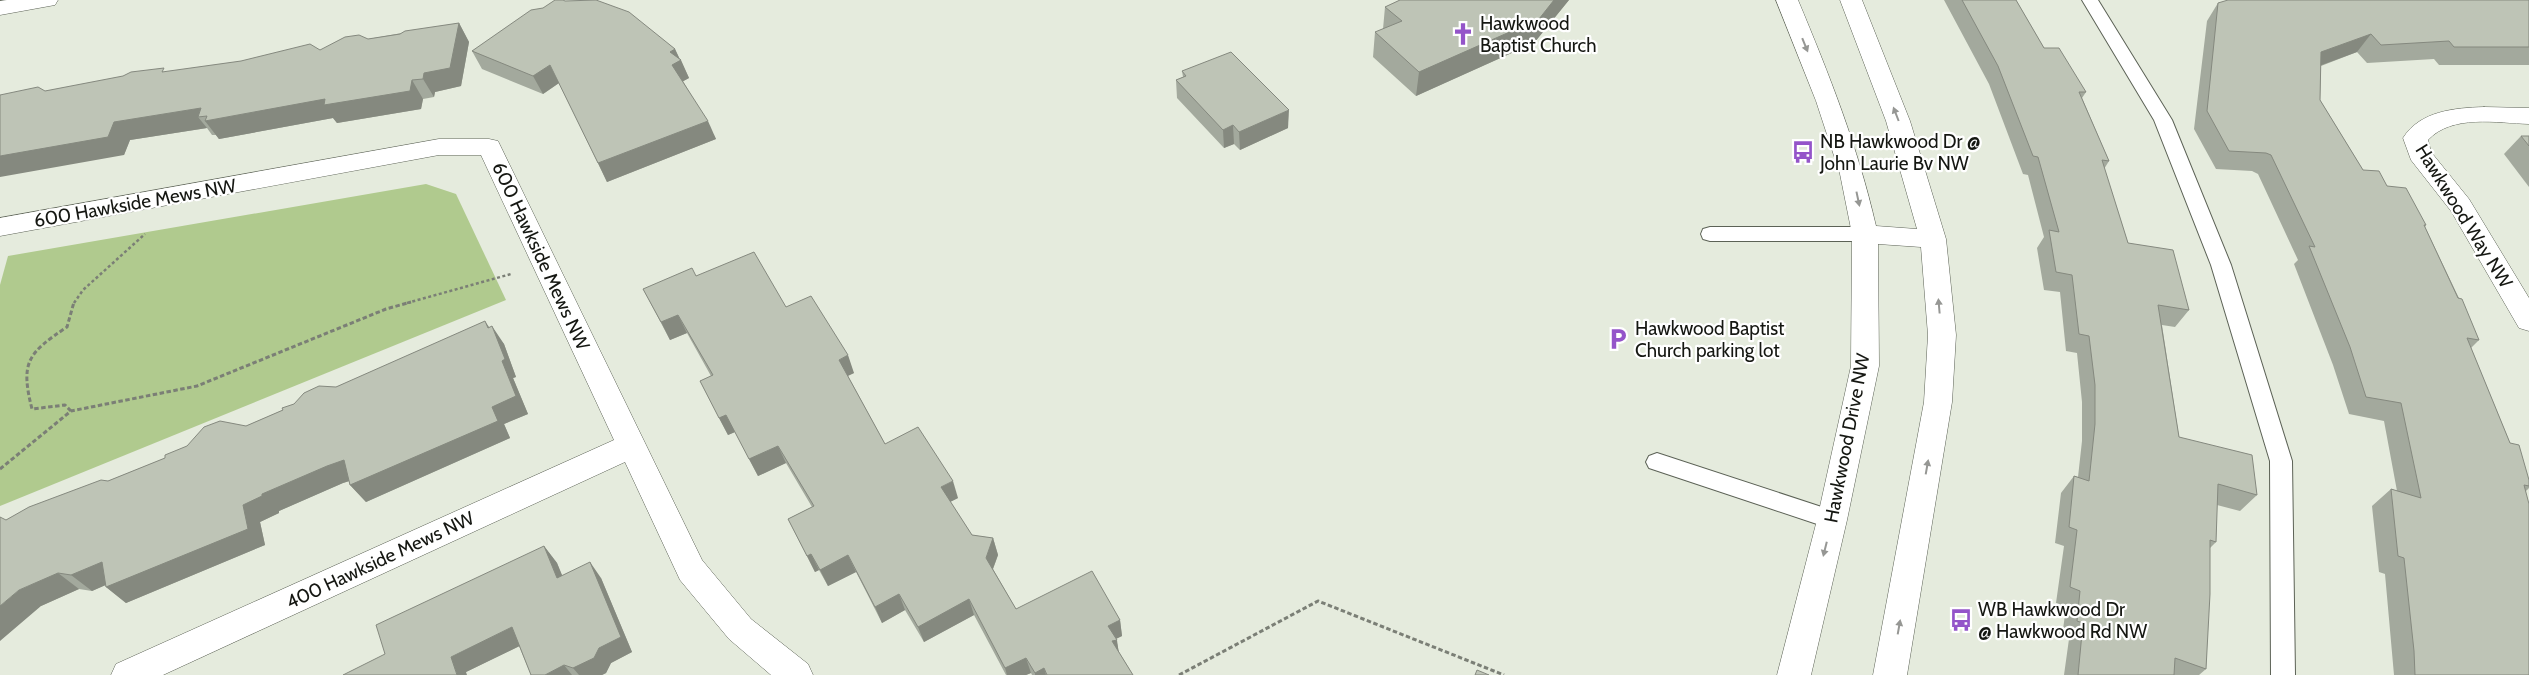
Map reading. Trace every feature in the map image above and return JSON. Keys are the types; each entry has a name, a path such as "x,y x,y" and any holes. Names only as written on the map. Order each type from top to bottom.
{"street":[{"path":"0,8 47,0"},
{"name":"Hawkwood Drive NW","path":"1787,0 1828,101 1852,174 1865,234 1866,366 1832,520 1794,675"},
{"path":"1851,0 1898,121 1933,239 1942,335 1938,402 1890,675"},
{"name":"Hawkwood Way NW","path":"2529,116 2456,116 2436,120 2422,127 2415,138 2420,154 2460,205 2529,321"},
{"name":"600 Hawkside Mews NW","path":"0,227 439,147 489,146 542,262 690,570 740,629 796,675"},
{"path":"1865,234 1933,239"},
{"name":"400 Hawkside Mews NW","path":"128,675 631,446"}],"lane":[{"path":"2090,0 2163,120 2221,265 2281,461 2283,675"},
{"path":"1710,234 1865,234"},
{"path":"1657,462 1832,520"}],"path":[{"path":"71,411 64,405 32,409 26,386 28,361 44,342 67,327 75,300 83,290 163,218 170,197"},
{"path":"0,469 71,411 197,386 386,309 508,276 542,262"},
{"path":"1179,675 1318,601 1504,675"}],"green space":[{"path":"426,184 456,194 506,300 0,506 0,285 8,256"}],"building":[{"path":"555,0 596,0 629,12 675,49 670,52 681,60 672,65 708,121 598,163 550,65 533,76 472,51 531,10 543,8"},
{"path":"1400,0 1554,0 1539,19 1419,72 1375,32 1402,21 1385,7"},
{"path":"1962,0 2016,0 2044,48 2059,48 2086,92 2079,92 2109,161 2102,160 2128,243 2173,250 2189,310 2158,305 2179,437 2252,455 2257,495 2218,484 2216,542 2210,540 2210,594 2206,669 2175,658 2174,675 2078,675 2083,623 2077,621 2080,591 2070,587 2077,530 2069,527 2074,476 2089,481 2095,424 2095,385 2089,336 2079,334 2072,275 2056,272 2049,230 2059,232 2038,157 2033,156 1998,66"},
{"path":"2228,0 2529,0 2529,47 2454,47 2449,41 2381,45 2371,34 2321,52 2320,100 2363,170 2379,171 2387,186 2406,188 2426,225 2424,225 2458,298 2462,299 2479,340 2467,338 2510,443 2519,445 2529,480 2529,486 2524,485 2529,504 2529,675 2415,675 2404,558 2398,556 2391,489 2421,498 2401,403 2366,397 2350,347 2309,246 2315,247 2271,155 2266,153 2229,151 2207,111 2218,3"},
{"path":"459,23 450,68 424,73 423,79 412,80 410,91 324,105 325,99 205,121 207,116 198,117 201,108 114,122 108,137 0,156 0,95 38,87 45,91 123,76 131,72 164,68 162,72 241,61 310,44 320,50 345,37 359,35 368,39"},
{"path":"1231,52 1289,110 1239,132 1233,125 1223,130 1176,80 1186,76 1182,71"},
{"path":"2521,136 2529,136 2529,146"},
{"path":"754,252 786,307 811,296 848,355 839,360 885,444 918,427 953,481 941,487 972,535 993,538 986,558 1016,609 1092,571 1120,620 1108,626 1117,640 1112,641 1133,675 1047,675 1044,668 1035,673 1026,658 1005,668 969,599 918,627 899,594 875,607 848,555 820,570 811,554 807,556 788,519 814,506 778,446 749,459 726,415 719,418 700,381 713,375 678,315 661,322 643,289 692,268 696,276"},
{"path":"485,321 488,328 492,326 505,359 502,361 516,396 492,407 498,421 350,485 344,460 327,466 262,494 262,496 243,505 248,529 106,587 102,562 71,575 58,573 19,590 0,606 0,517 6,520 29,507 101,480 108,481 165,458 165,455 187,446 204,427 220,421 246,426 294,404 304,393 319,386 336,387"},
{"path":"544,546 557,578 590,562 621,637 599,648 594,658 573,668 564,665 545,675 531,675 512,627 451,657 457,675 343,675 385,654 376,625"},
{"path":"1477,670 1489,675 1475,675"}],"place":[{"name":"Hawkwood Baptist Church","path":"1463,34"},
{"name":"NB Hawkwood Dr @ John Laurie Bv NW","path":"1803,152"},
{"name":"Hawkwood Baptist Church parking lot","path":"1618,339"},
{"name":"WB Hawkwood Dr @ Hawkwood Rd NW","path":"1961,620"}]}
